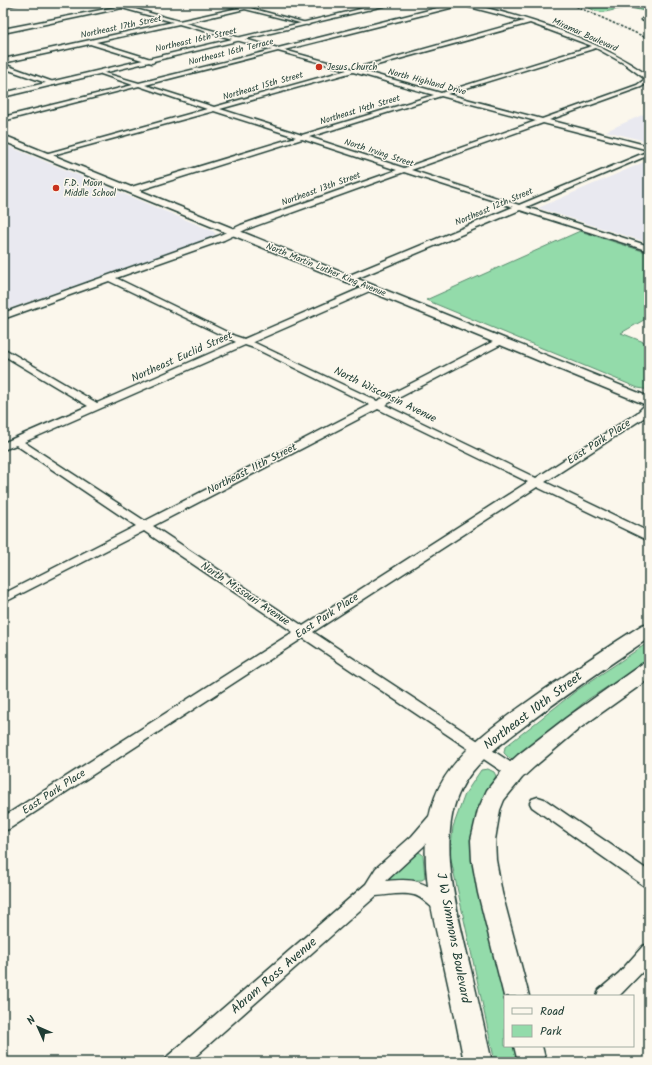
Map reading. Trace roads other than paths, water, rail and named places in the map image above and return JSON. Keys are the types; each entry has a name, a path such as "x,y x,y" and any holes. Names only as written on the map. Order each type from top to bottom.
{"main road":[{"name":"North Martin Luther King Avenue","path":"3,138 649,402"},
{"name":"Northeast 10th Street","path":"441,814 450,788 469,762 481,750 541,703 649,629"},
{"path":"516,995 488,880 483,840 484,827 495,796 514,772 573,723 649,669"},
{"name":"J W Simmons Boulevard","path":"441,814 437,845 445,907 478,1062"},
{"path":"528,1047 532,1062"}],"street":[{"path":"3,6 19,3"},
{"name":"North Highland Drive","path":"108,3 352,71 649,148"},
{"path":"3,31 142,3"},
{"name":"Northeast 17th Street","path":"3,61 267,3"},
{"path":"345,3 370,9"},
{"name":"Northeast 16th Street","path":"3,95 103,73 393,3"},
{"name":"Miramar Boulevard","path":"462,3 531,21 595,46 638,70 647,77 647,81"},
{"name":"Northeast 16th Terrace","path":"3,119 462,3"},
{"path":"244,8 308,24"},
{"path":"649,19 644,20 649,22"},
{"name":"Northeast 15th Street","path":"47,155 531,21"},
{"path":"90,42 152,61"},
{"name":"Northeast 14th Street","path":"131,190 595,46"},
{"path":"3,66 54,84"},
{"name":"North Irving Street","path":"103,73 649,249"},
{"name":"Northeast 13th Street","path":"3,316 402,170 543,121 647,81"},
{"name":"Northeast 12th Street","path":"348,279 649,153"},
{"name":"North Wisconsin Avenue","path":"109,278 232,338 257,346 378,404 649,537"},
{"name":"Northeast Euclid Street","path":"8,442 97,407 369,288"},
{"name":"Northeast 11th Street","path":"3,600 501,341"},
{"path":"3,351 97,407"},
{"name":"East Park Place","path":"3,825 641,415 649,407"},
{"name":"North Missouri Avenue","path":"8,442 143,526 514,772"},
{"path":"538,804 649,880"},
{"name":"Abram Ross Avenue","path":"175,1062 372,889 382,874 418,842 441,814"},
{"path":"372,889 402,887 418,888 445,907"},
{"path":"607,995 625,979 649,952"}],"railway":[{"path":"569,3 649,39"}],"place":[{"name":"Jesus Church","path":"319,67"},
{"name":"F.D. Moon Middle School","path":"56,188"}]}
